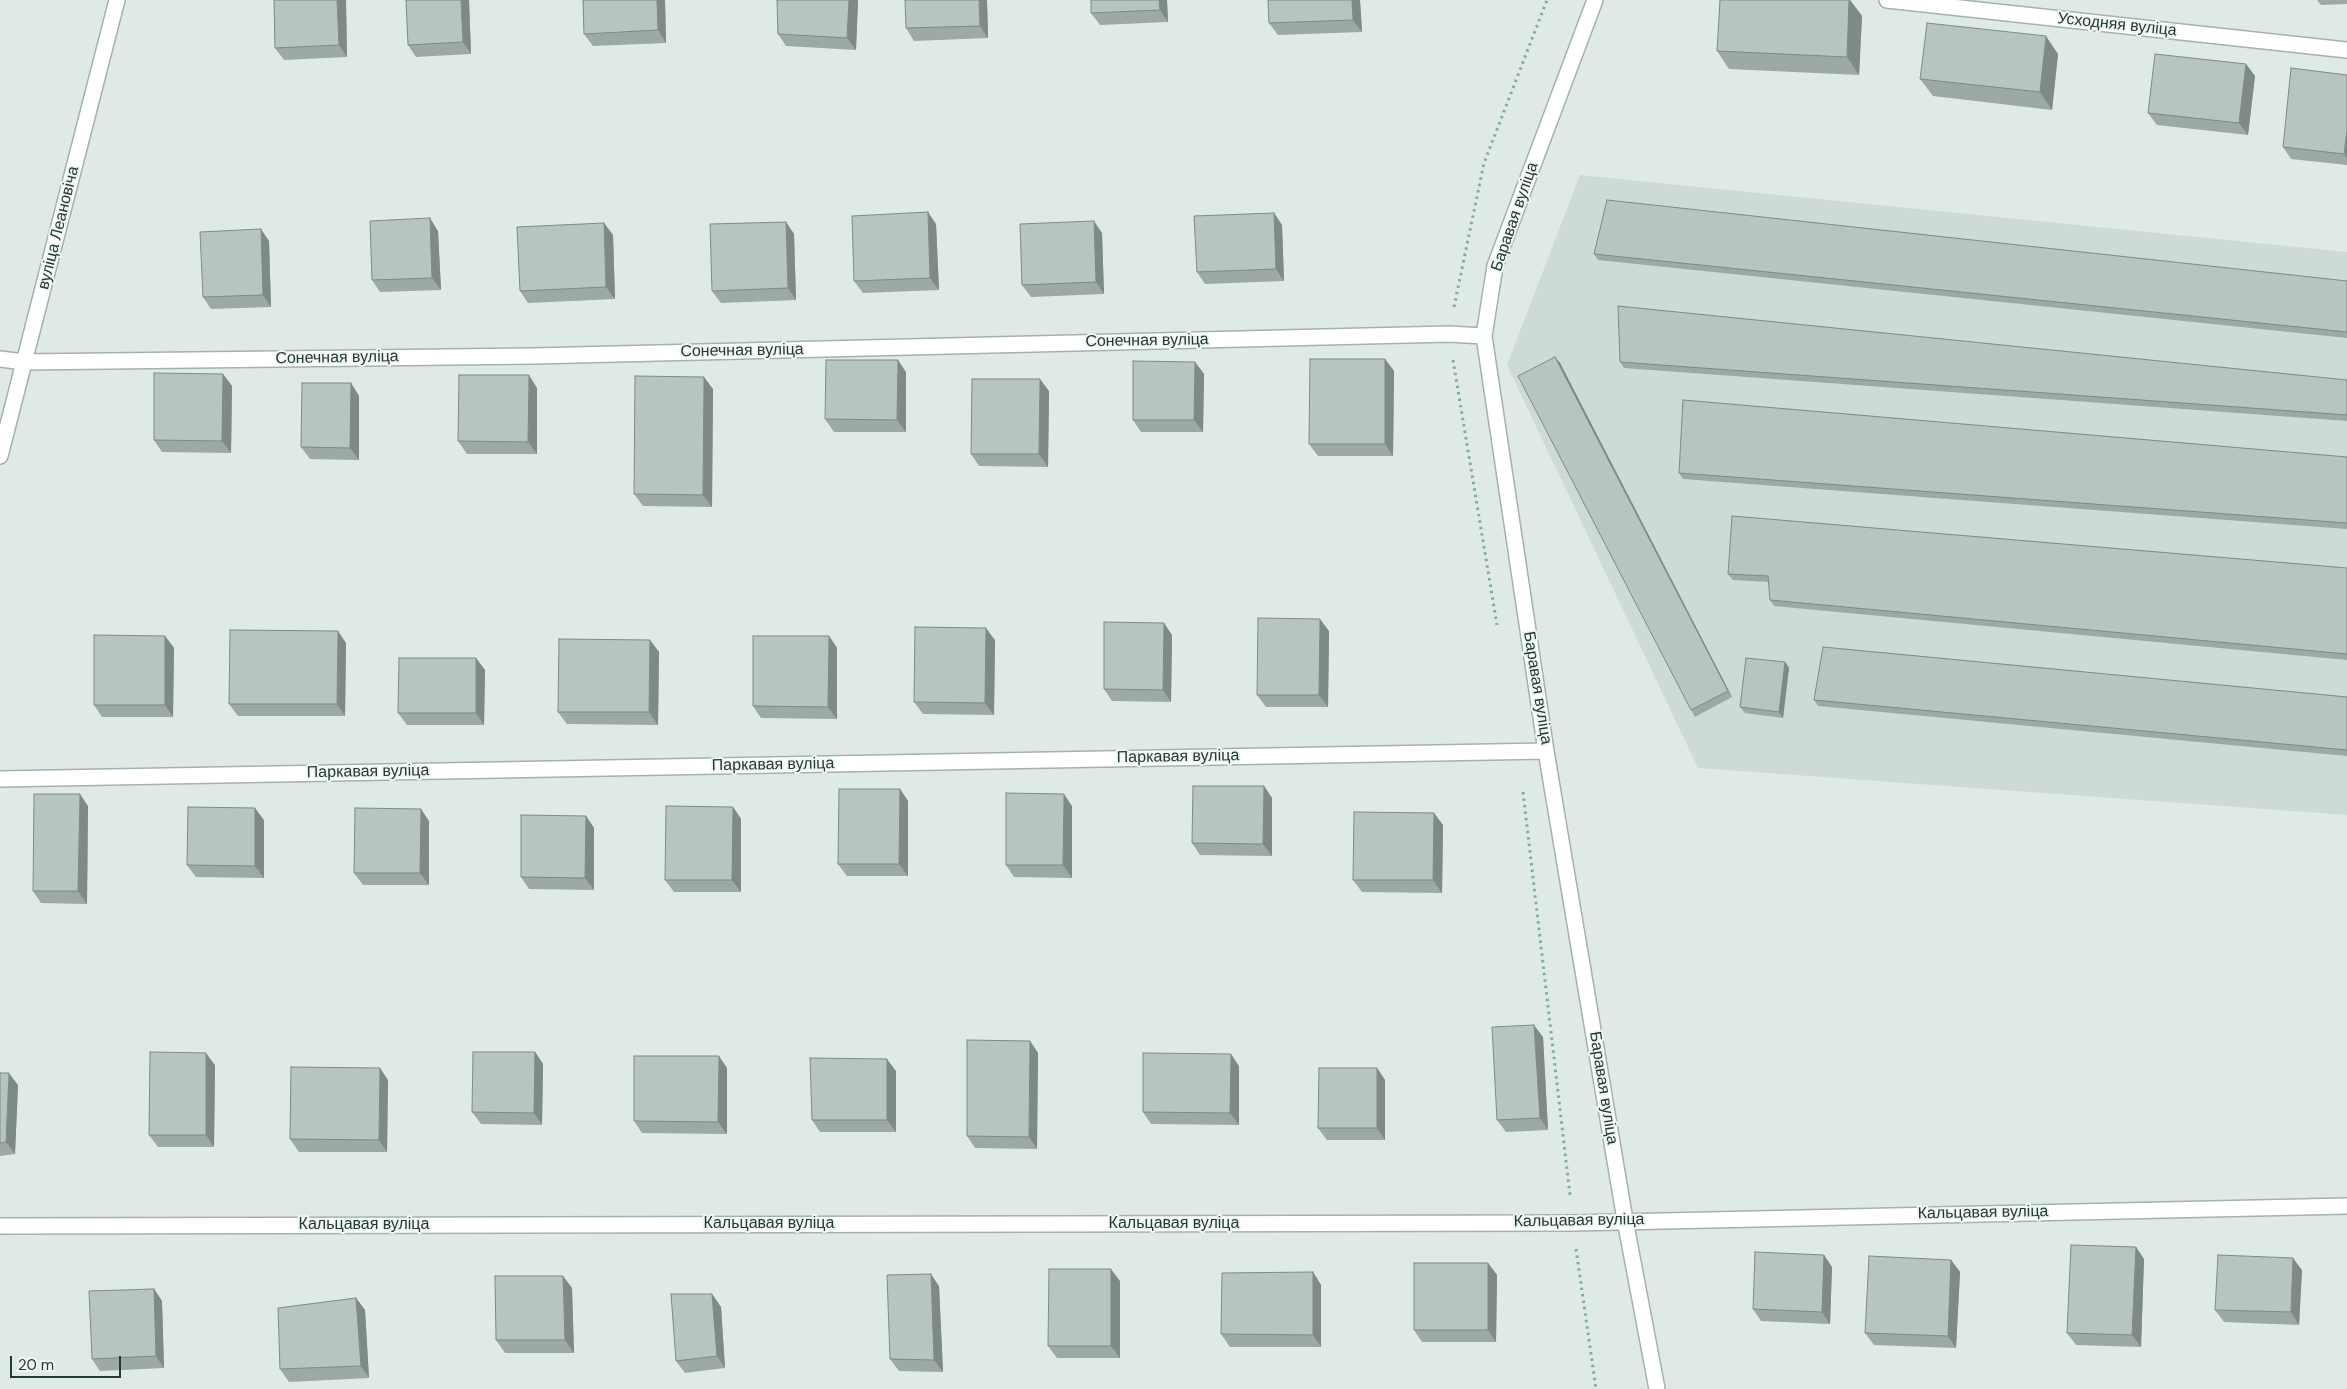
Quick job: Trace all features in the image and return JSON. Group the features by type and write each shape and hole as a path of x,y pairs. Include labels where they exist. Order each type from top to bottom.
{"street":[{"name":"вуліца Леановіча","path":"0,456 117,0"},
{"name":"Баравая вуліца","path":"1594,0 1495,266 1484,336 1546,751 1625,1220 1657,1389"},
{"name":"Усходняя вуліца","path":"1887,0 2347,50"},
{"name":"Сонечная вуліца","path":"0,359 24,362 533,356 1448,334 1484,336"},
{"name":"Паркавая вуліца","path":"0,779 1546,751"},
{"name":"Кальцавая вуліца","path":"0,1226 1573,1223 1625,1220 2347,1206"}],"shaded area":[{"path":"1580,175 2347,252 2347,815 1698,768 1507,365"}],"building":[{"path":"274,0 337,0 339,45 275,48"},
{"path":"406,0 461,0 463,42 408,45"},
{"path":"583,0 657,0 658,30 584,34"},
{"path":"777,0 849,0 847,38 778,34"},
{"path":"905,0 979,0 980,26 906,28"},
{"path":"1091,0 1159,0 1160,10 1091,13"},
{"path":"1268,0 1352,0 1353,20 1269,23"},
{"path":"1720,0 1849,0 1847,57 1717,51"},
{"path":"1927,23 2046,36 2040,92 1920,79"},
{"path":"2155,54 2246,64 2239,123 2148,113"},
{"path":"2291,68 2347,75 2347,130 2344,154 2283,147"},
{"path":"1607,200 2347,281 2347,332 1594,254"},
{"path":"928,212 930,278 854,281 852,216"},
{"path":"1274,213 1276,269 1197,272 1194,216"},
{"path":"430,218 432,278 372,280 370,221"},
{"path":"1094,221 1096,282 1022,285 1020,224"},
{"path":"786,222 788,288 712,291 710,224"},
{"path":"604,223 606,287 520,291 517,227"},
{"path":"261,229 263,295 203,297 200,232"},
{"path":"1618,306 2347,380 2347,415 1620,362"},
{"path":"1555,357 1728,691 1691,710 1518,376"},
{"path":"1310,359 1385,359 1385,444 1309,444"},
{"path":"826,360 898,360 897,420 825,419"},
{"path":"1133,361 1195,362 1194,420 1133,420"},
{"path":"154,373 223,374 222,441 154,440"},
{"path":"459,375 529,375 528,442 458,441"},
{"path":"635,376 704,377 703,495 634,494"},
{"path":"972,379 1040,379 1039,454 971,454"},
{"path":"302,383 351,383 350,448 301,447"},
{"path":"1683,400 2347,457 2347,523 1679,473"},
{"path":"1732,516 2347,568 2347,654 1770,600 1768,576 1728,574"},
{"path":"1258,618 1320,619 1319,695 1257,695"},
{"path":"1104,622 1164,623 1163,690 1104,689"},
{"path":"915,627 986,628 985,703 914,702"},
{"path":"230,630 338,631 337,704 229,704"},
{"path":"94,635 165,636 165,705 94,705"},
{"path":"753,636 829,636 828,707 753,706"},
{"path":"559,639 650,640 649,712 558,712"},
{"path":"1823,647 2347,697 2347,750 1814,700"},
{"path":"399,658 476,658 476,713 398,713"},
{"path":"1746,658 1785,662 1779,712 1740,707"},
{"path":"1193,786 1264,786 1263,844 1192,843"},
{"path":"839,789 900,789 899,864 838,864"},
{"path":"1006,793 1064,794 1063,865 1006,865"},
{"path":"34,794 80,794 78,891 33,891"},
{"path":"666,806 733,807 732,880 665,880"},
{"path":"188,807 255,808 255,866 187,865"},
{"path":"355,808 421,809 420,873 354,873"},
{"path":"1354,812 1434,813 1433,880 1353,880"},
{"path":"521,815 586,816 585,878 521,877"},
{"path":"1534,1025 1540,1118 1497,1120 1492,1027"},
{"path":"967,1040 1030,1041 1029,1137 967,1136"},
{"path":"150,1052 206,1053 206,1135 149,1135"},
{"path":"473,1052 535,1052 534,1113 472,1112"},
{"path":"1143,1053 1231,1054 1230,1113 1143,1112"},
{"path":"634,1056 719,1056 718,1122 634,1121"},
{"path":"810,1058 887,1059 887,1120 812,1120"},
{"path":"291,1067 380,1068 379,1140 290,1139"},
{"path":"1319,1068 1377,1068 1377,1128 1318,1128"},
{"path":"0,1073 9,1073 6,1142 0,1143"},
{"path":"2071,1245 2136,1247 2132,1335 2067,1333"},
{"path":"1755,1252 1824,1255 1822,1312 1753,1309"},
{"path":"2218,1255 2293,1258 2291,1312 2215,1310"},
{"path":"1869,1256 1951,1260 1948,1336 1865,1333"},
{"path":"1414,1263 1488,1263 1488,1330 1414,1330"},
{"path":"1049,1269 1111,1269 1111,1346 1048,1346"},
{"path":"1313,1272 1313,1335 1221,1334 1222,1273"},
{"path":"931,1274 934,1360 890,1359 887,1275"},
{"path":"495,1276 563,1276 565,1340 496,1340"},
{"path":"154,1289 156,1356 92,1359 89,1291"},
{"path":"671,1294 712,1294 717,1356 676,1361"},
{"path":"356,1298 361,1366 280,1369 278,1308"}]}
